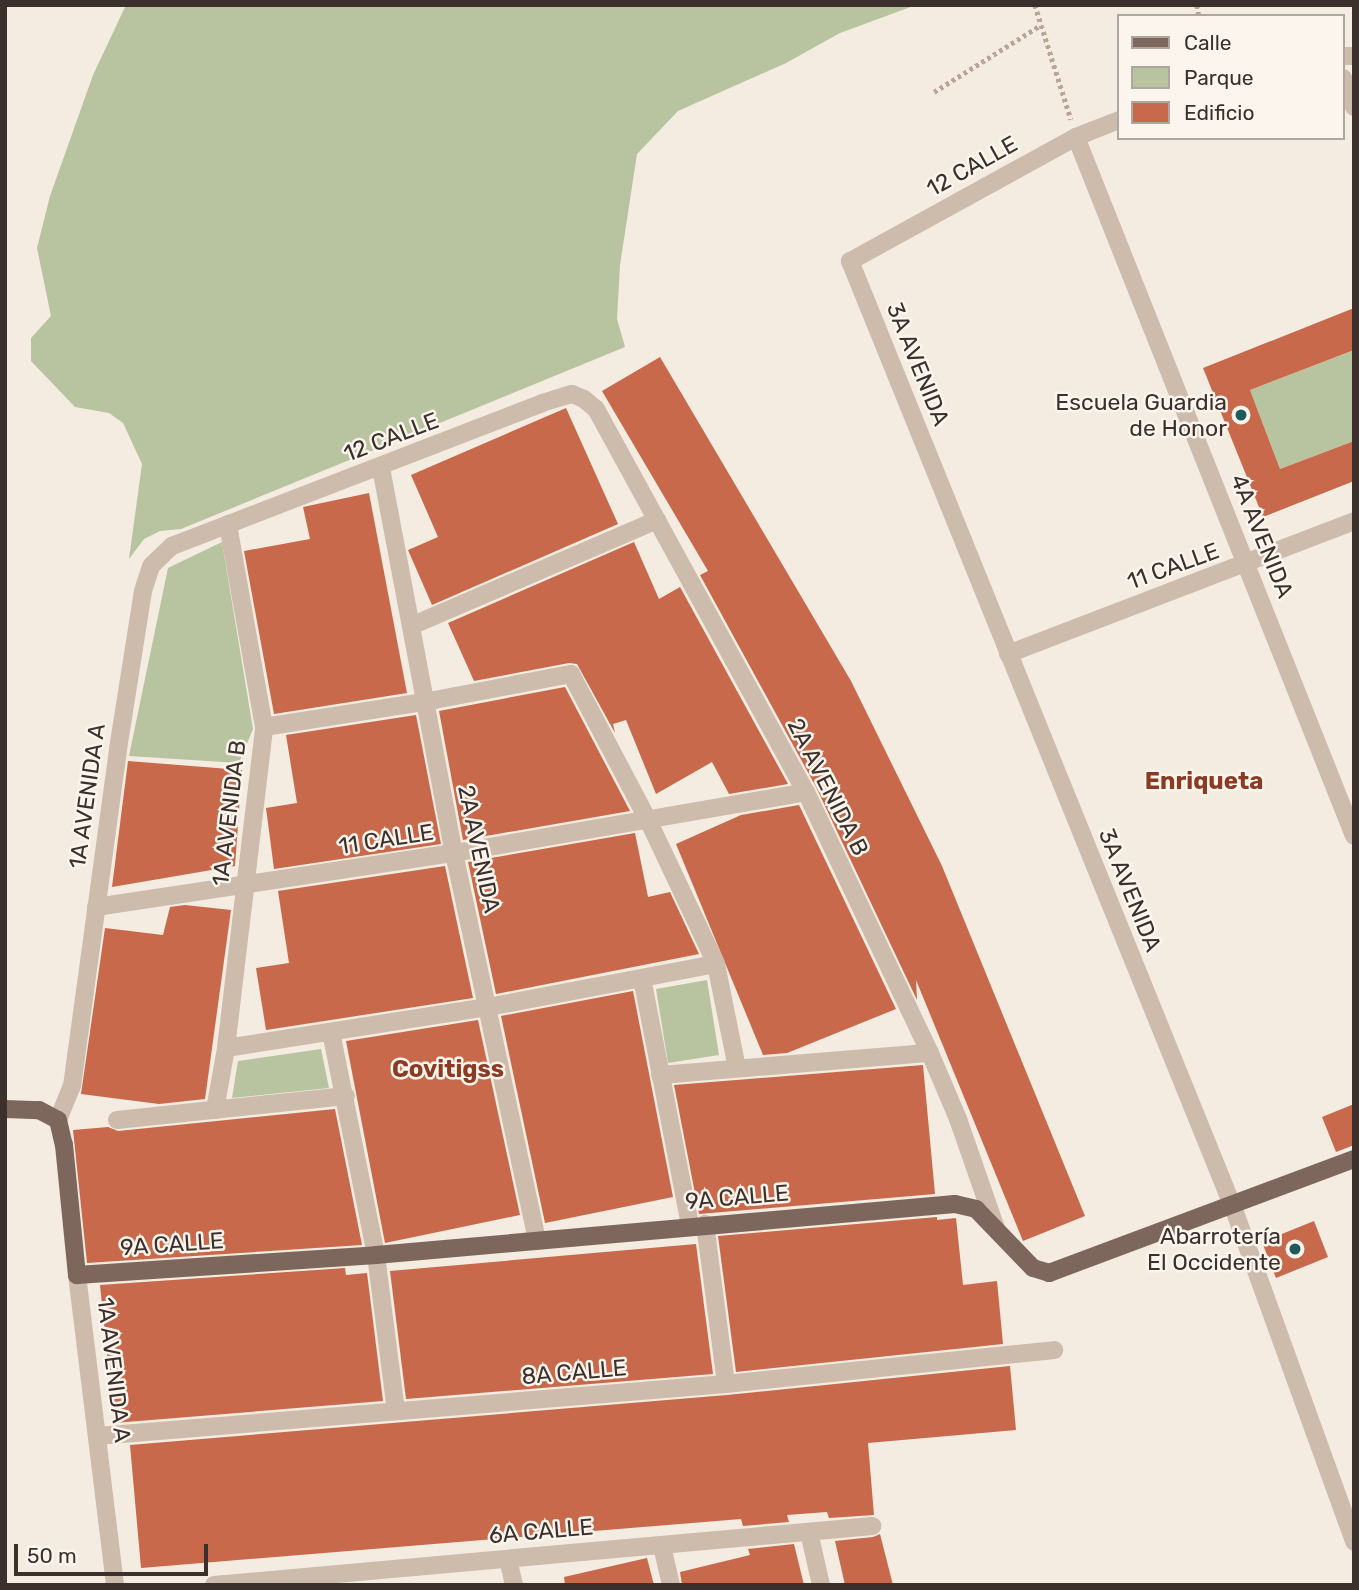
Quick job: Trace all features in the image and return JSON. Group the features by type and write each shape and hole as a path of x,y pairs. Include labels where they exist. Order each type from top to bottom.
{"main road":[{"path":"5,1109 39,1110 58,1120"},
{"name":"1A AVENIDA A","path":"58,1120 64,1145 78,1275"},
{"name":"9A CALLE","path":"78,1275 376,1255 956,1204 976,1209 1032,1268 1054,1273 1354,1159"}],"street":[{"path":"1345,83 1354,107"},
{"name":"12 CALLE","path":"850,261 1076,137 1118,120"},
{"name":"4A AVENIDA","path":"1076,137 1354,836"},
{"name":"3A AVENIDA","path":"850,261 1233,1207 1354,1542"},
{"name":"12 CALLE","path":"228,524 381,468 542,403 572,394"},
{"name":"2A AVENIDA B","path":"572,394 583,398 596,409 806,792 930,1053 958,1119 996,1228"},
{"name":"2A AVENIDA","path":"381,468 454,853 537,1239"},
{"path":"411,626 657,520"},
{"name":"11 CALLE","path":"1008,653 1354,521"},
{"name":"1A AVENIDA B","path":"215,1110 226,1048 264,727 228,524"},
{"name":"1A AVENIDA A","path":"58,1120 72,1086 118,749 147,575 164,551 228,524"},
{"path":"264,727 572,676 649,822 716,964 737,1068"},
{"name":"11 CALLE","path":"96,907 244,887 649,822 806,792"},
{"path":"226,1048 488,1007 716,964"},
{"path":"642,978 660,1075 697,1225 726,1384"},
{"path":"331,1032 376,1255 396,1411"},
{"path":"660,1075 930,1053"},
{"path":"117,1120 346,1096"},
{"name":"1A AVENIDA A","path":"78,1275 115,1585"},
{"name":"8A CALLE","path":"98,1436 726,1384 1054,1350"},
{"name":"6A CALLE","path":"214,1585 359,1578 508,1559 872,1526"},
{"path":"809,1532 821,1585"},
{"path":"662,1546 671,1585"},
{"path":"508,1559 514,1585"}],"path":[{"path":"1035,5 1076,137"},
{"path":"934,92 1041,25"}],"green space":[{"path":"126,5 916,5 840,33 786,63 678,111 637,154 620,265 617,319 625,347 181,529 160,531 144,539 129,559 142,464 123,423 109,413 75,407 31,361 31,338 51,316 37,248 50,196 93,75"},
{"path":"1354,350 1354,441 1280,469 1250,390"},
{"path":"222,542 253,729 239,763 129,756 168,568"},
{"path":"707,980 719,1055 668,1063 656,989"},
{"path":"321,1049 329,1088 232,1098 238,1061"}],"building":[{"name":"Escuela Guardia de Honor","path":"1354,308 1354,350 1250,390 1280,469 1354,441 1354,481 1263,517 1203,368"},
{"path":"660,357 851,681 942,866 1085,1216 1023,1241 916,980 917,1000 816,787 700,575 708,571 602,391"},
{"path":"566,408 618,524 432,605 408,550 438,537 411,475"},
{"path":"369,493 407,693 274,714 244,551 310,539 303,507"},
{"path":"634,542 659,599 680,587 788,784 729,794 712,762 656,794 626,720 613,724 615,733 577,664 569,663 474,681 448,623"},
{"path":"565,687 630,811 463,840 439,711"},
{"path":"416,715 441,844 274,869 266,808 297,803 286,735"},
{"path":"128,761 242,770 235,866 112,887"},
{"path":"799,805 896,1009 787,1053 763,1055 676,844 741,815"},
{"path":"635,833 648,897 670,892 699,954 496,994 468,862"},
{"path":"445,866 473,998 266,1030 256,968 289,963 278,891"},
{"path":"185,905 231,910 205,1099 159,1104 81,1094 105,928 163,935 170,907"},
{"path":"633,991 673,1197 545,1223 501,1016"},
{"path":"478,1020 520,1215 385,1243 346,1041"},
{"path":"923,1065 935,1194 699,1214 674,1085"},
{"path":"1354,1104 1354,1145 1336,1152 1322,1117"},
{"path":"335,1109 362,1245 87,1263 73,1130 108,1127 118,1131"},
{"path":"937,1217 937,1220 956,1218 963,1285 997,1281 1003,1344 736,1372 718,1236"},
{"name":"Abarrotería El Occidente","path":"1314,1221 1328,1257 1276,1278 1262,1242"},
{"path":"696,1244 713,1374 406,1399 390,1271"},
{"path":"345,1268 346,1275 367,1273 383,1401 114,1423 100,1285"},
{"path":"1010,1366 1016,1430 868,1443 874,1515 829,1518 827,1512 787,1515 789,1522 743,1526 741,1519 141,1568 130,1445 727,1395"},
{"path":"880,1534 893,1585 845,1585 835,1541"},
{"path":"794,1544 804,1585 682,1585 680,1572 750,1555 748,1549"},
{"path":"647,1558 654,1585 565,1585 564,1577"}],"place":[{"name":"Escuela Guardia de Honor","path":"1241,415"},
{"name":"Abarrotería El Occidente","path":"1295,1249"}],"district":[{"name":"Enriqueta","path":"1204,782"},
{"name":"Covitigss","path":"448,1070"}]}
